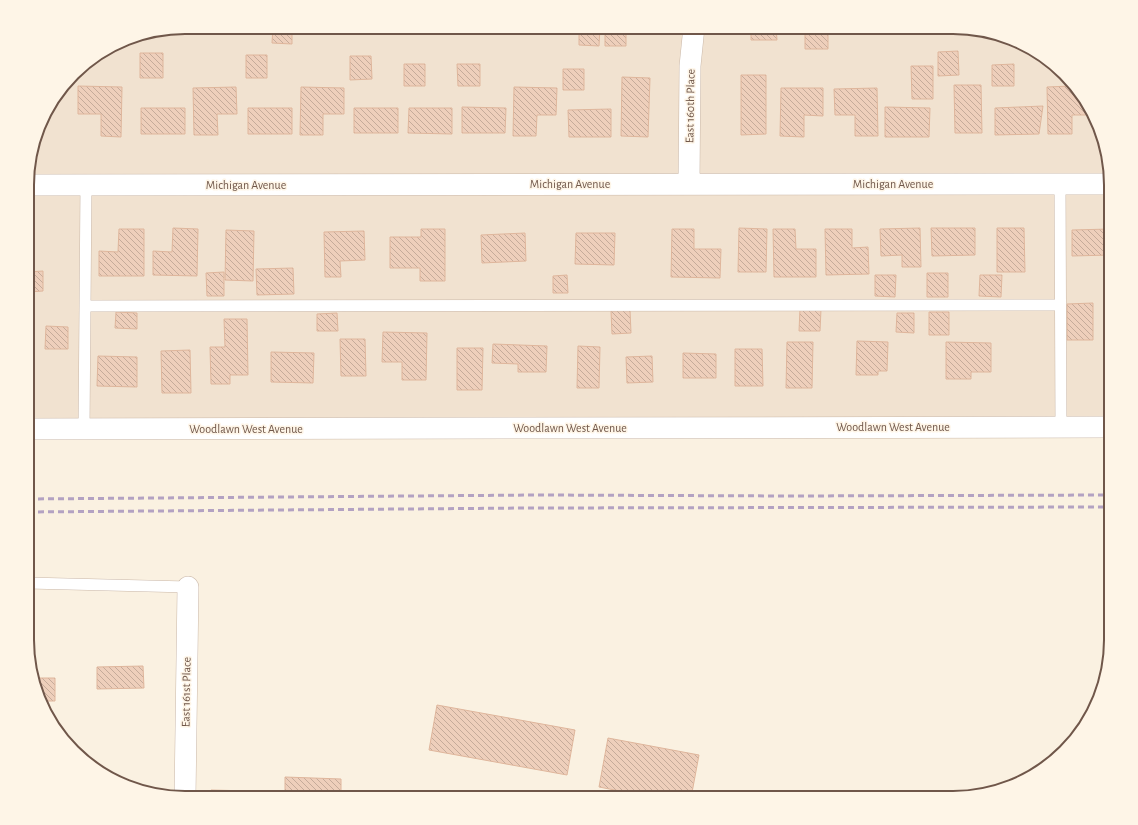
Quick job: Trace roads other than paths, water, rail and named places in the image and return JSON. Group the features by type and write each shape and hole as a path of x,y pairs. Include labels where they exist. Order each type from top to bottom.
{"street":[{"name":"East 160th Place","path":"689,184 690,66 693,34"},
{"name":"Michigan Avenue","path":"34,185 1104,184"},
{"name":"Woodlawn West Avenue","path":"34,429 1104,427"},
{"name":"East 161st Place","path":"185,791 188,586"}],"lane":[{"path":"1060,184 1061,427"},
{"path":"84,429 86,185"},
{"path":"85,306 1060,305"},
{"path":"34,583 188,586"}],"railway":[{"path":"34,499 536,495 1104,495"},
{"path":"34,512 528,508 1104,507"}]}
